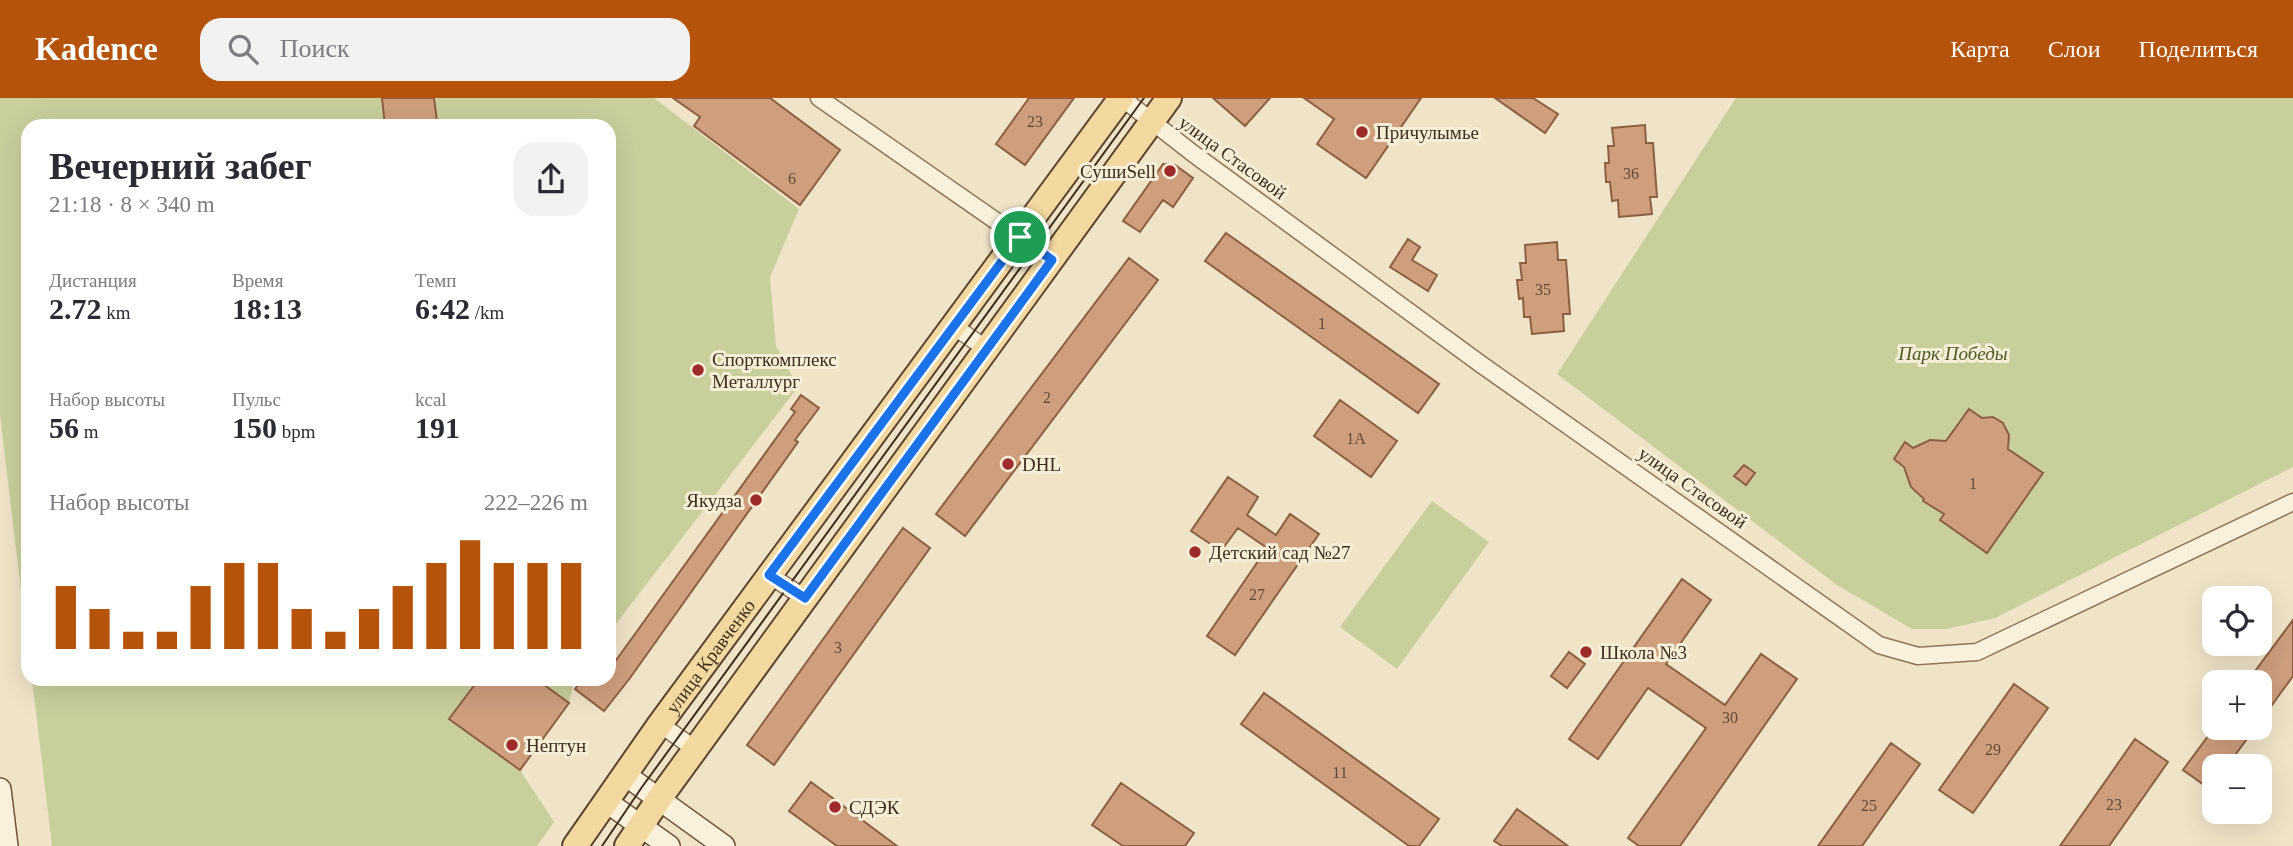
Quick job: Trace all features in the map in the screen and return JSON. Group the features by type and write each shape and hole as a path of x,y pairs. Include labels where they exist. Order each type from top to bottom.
{"main road":[{"name":"улица Кравченко","path":"575,846 660,724 1121,98"},
{"path":"634,836 1169,98"}],"street":[{"path":"819,98 1052,260"},
{"name":"улица Стасовой","path":"1121,98 1482,365 1879,645 1918,656 1978,652 2293,502"},
{"path":"953,326 987,349"},
{"path":"769,575 805,598"},
{"path":"660,724 695,749"},
{"path":"624,774 724,846"},
{"path":"0,789 7,846"},
{"path":"607,802 634,836 669,846"}],"green space":[{"name":"Спорткомплекс Металлург","path":"0,98 654,98 799,209 770,277 776,346 798,387 616,624 616,119 21,119 21,590 0,415"},
{"name":"Парк Победы","path":"1736,98 2293,98 2293,467 1995,618 1946,629 1912,629 1837,585 1557,374"},
{"path":"1432,501 1489,542 1397,669 1340,627"},
{"path":"33,686 573,686 569,703 520,770 554,822 537,846 52,846"}],"building":[{"path":"382,98 434,98 437,119 384,119"},
{"path":"673,98 770,98 840,150 800,205 694,126 700,117"},
{"path":"1029,98 1074,98 1025,165 996,144"},
{"path":"1213,98 1270,98 1245,126"},
{"name":"Причулымье","path":"1304,98 1421,98 1366,178 1317,144 1334,119"},
{"path":"1495,98 1533,98 1558,114 1545,133"},
{"path":"1645,125 1646,143 1653,143 1657,197 1650,197 1652,214 1619,217 1618,200 1612,201 1610,182 1606,182 1608,146 1614,146 1612,128"},
{"path":"1163,164 1175,165 1193,178 1173,207 1163,200 1140,232 1123,221"},
{"path":"1226,233 1439,384 1418,413 1205,261"},
{"path":"1408,239 1420,247 1412,260 1437,275 1428,291 1390,267"},
{"path":"1557,242 1558,260 1566,260 1570,314 1563,314 1564,331 1532,334 1530,317 1524,317 1523,298 1519,299 1517,280 1522,280 1520,263 1526,263 1525,245"},
{"path":"1129,258 1158,280 965,536 936,514"},
{"path":"801,395 819,408 795,440 798,442 604,711 575,689 577,686 616,686 616,660 795,412 791,409"},
{"path":"1340,400 1397,441 1371,477 1314,436"},
{"path":"1969,409 1982,418 1993,417 2003,423 2009,435 2008,449 2043,473 1987,553 1940,520 1944,514 1923,501 1911,487 1904,467 1894,459 1905,442 1913,448 1930,440 1946,441"},
{"path":"1744,465 1755,473 1746,485 1734,476"},
{"path":"1228,477 1258,497 1247,515 1276,535 1290,514 1319,534 1235,655 1207,636 1267,548 1238,528 1221,551 1191,531"},
{"path":"903,528 930,548 774,765 747,745"},
{"path":"1682,579 1711,600 1666,664 1725,705 1761,654 1797,679 1680,846 1639,846 1628,838 1706,728 1648,688 1598,759 1569,739"},
{"path":"2293,620 2293,676 2272,705 2272,670 2256,670 2266,656 2272,656 2272,648"},
{"path":"1569,652 1585,664 1567,688 1551,676"},
{"path":"2014,684 2048,708 1973,813 1939,790"},
{"name":"Нептун","path":"474,686 546,686 569,703 520,770 449,719"},
{"path":"1264,693 1439,819 1419,846 1409,846 1241,724"},
{"path":"2135,739 2168,762 2109,846 2060,846"},
{"path":"2205,740 2246,740 2236,754 2202,754 2202,783 2183,770"},
{"path":"1891,743 1920,764 1862,846 1818,846"},
{"path":"811,782 897,846 837,846 789,811"},
{"path":"1121,783 1194,833 1185,846 1123,846 1092,825"},
{"path":"1517,809 1568,846 1502,846 1494,841"}],"tram line":[{"path":"602,846 642,787 1144,98"}],"place":[{"name":"Причулымье","path":"1362,132"},
{"name":"СушиSell","path":"1170,171"},
{"name":"Спорткомплекс Металлург","path":"698,370"},
{"name":"DHL","path":"1008,464"},
{"name":"Якудза","path":"756,500"},
{"name":"Детский сад №27","path":"1195,552"},
{"name":"Школа №3","path":"1586,652"},
{"name":"Нептун","path":"512,745"},
{"name":"СДЭК","path":"835,807"}],"route":[{"path":"1020,237 1052,260 805,598 769,575 855,458 1020,237"}]}
